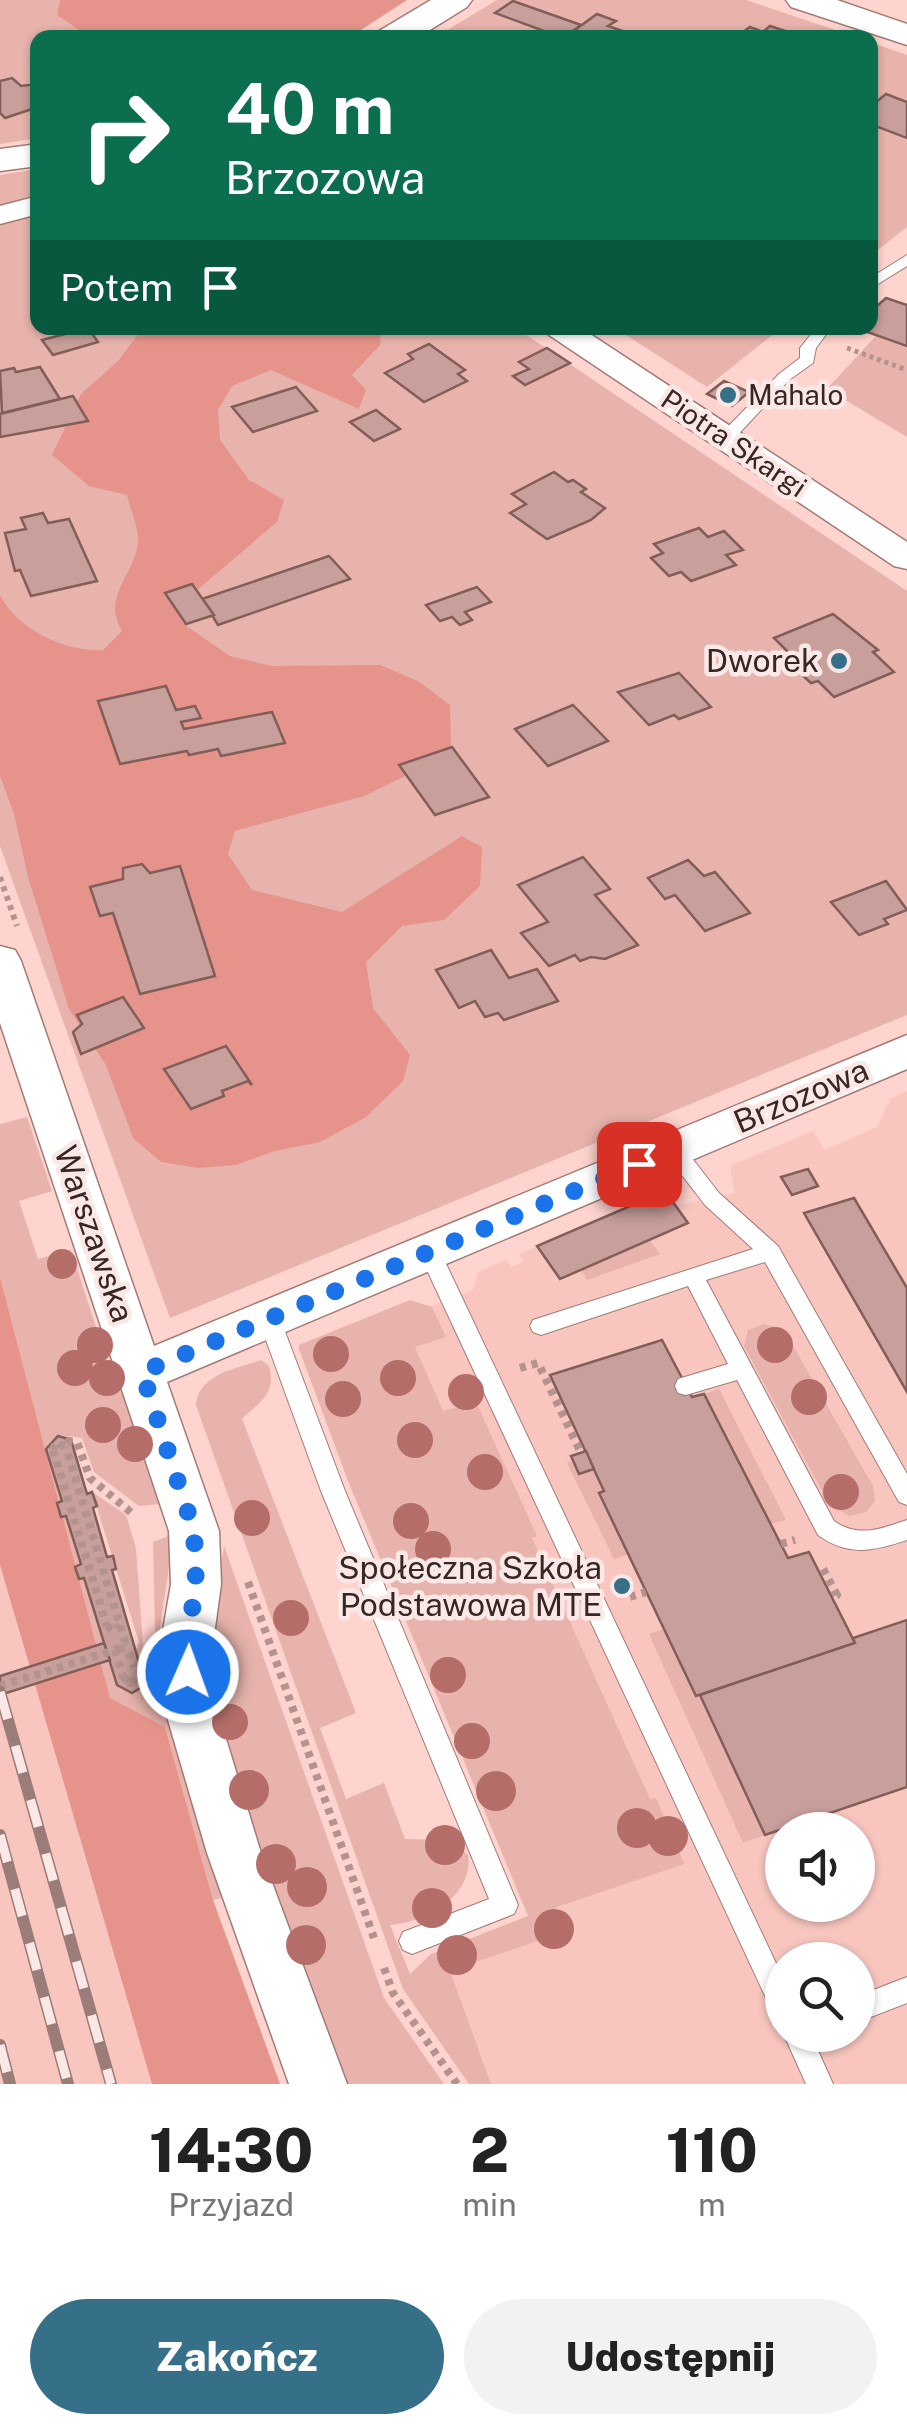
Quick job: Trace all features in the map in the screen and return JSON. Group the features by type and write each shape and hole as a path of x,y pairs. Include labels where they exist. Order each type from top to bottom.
{"street":[{"path":"405,30 454,0"},
{"path":"803,0 907,36"},
{"path":"0,160 30,155"},
{"path":"0,215 30,207"},
{"name":"Piotra Skargi","path":"571,335 907,558"},
{"name":"Warszawska","path":"10,947 194,1531 196,1584 187,1642 189,1703 238,1867 318,2084"},
{"name":"Brzozowa","path":"142,1372 907,1051"}],"lane":[{"path":"878,279 907,258"},
{"path":"726,438 784,376 808,360 808,348 818,335"},
{"path":"674,1150 712,1199 770,1252 907,1495"},
{"path":"541,1326 770,1252"},
{"path":"430,1253 765,1968"},
{"path":"692,1276 826,1528 844,1541 856,1543 869,1543 907,1530"},
{"path":"270,1321 334,1490 505,1905 412,1942"},
{"path":"686,1386 742,1369"},
{"path":"875,2002 907,1990"},
{"path":"806,2052 820,2084"}],"path":[{"path":"827,335 907,370"},
{"path":"0,877 10,947"},
{"path":"64,1444 120,1622 118,1630 107,1628 54,1450 56,1442 77,1442 90,1478 132,1510 138,1528"},
{"path":"0,1686 116,1654 125,1639 64,1444"},
{"path":"564,1445 577,1445"},
{"path":"781,1544 796,1540"},
{"path":"824,1571 837,1595 832,1597"},
{"path":"245,1574 393,1993 457,2084"},
{"path":"129,1655 127,1649 116,1652 123,1677 132,1685"},
{"path":"123,1677 132,1684 136,1674"}],"shaded area":[{"path":"0,0 60,0 57,15 80,30 30,30 30,139 0,144"},
{"path":"60,0 407,0 361,30 79,30 57,15"},
{"path":"497,0 746,0 835,30 447,30"},
{"path":"878,45 907,55 907,227 878,250"},
{"path":"30,170 30,200 0,208 0,175"},
{"path":"30,217 30,335 526,335 907,591 907,1015 170,1318 0,846 0,225"},
{"path":"907,302 907,437 827,389"},
{"path":"138,335 381,335 380,345 352,375 366,390 359,409 271,370 232,386 218,410 220,440 249,480 284,500 277,522 182,603 186,626 230,656 271,666 380,665 418,681 450,705 451,754 364,796 235,831 228,854 252,890 342,912 462,836 482,847 480,886 444,920 402,926 366,962 373,1008 410,1055 403,1081 366,1117 320,1142 275,1151 236,1165 198,1168 161,1162 133,1138 106,1065 69,1009 0,776 0,595 18,619 58,643 103,650 122,631 115,607 138,542 127,495 89,486 52,455 81,394 118,361"},
{"path":"626,335 772,335 707,387"},
{"path":"907,1091 907,1620 853,1638 855,1643 700,1695 907,1787 907,2084 491,2084 449,1971 563,1931 414,1576 410,1300 429,1307 473,1290 478,1272 506,1260 511,1267 524,1262 519,1254 665,1191 676,1206 735,1193 730,1166 813,1131 825,1150 877,1127 891,1098"},
{"path":"27,1117 52,1191 19,1201 38,1259 71,1250 108,1364 114,1363 160,1504 139,1506 94,1472 82,1438 70,1436 60,1444 134,1691 160,1684 222,1898 213,1900 165,1727 110,1699 0,1277 0,1124"},
{"path":"650,1240 660,1254 587,1280 581,1269"},
{"path":"0,1277 110,1698 165,1727 213,1900 280,2084 152,2084 0,1565"},
{"path":"410,1300 432,1307 446,1337 415,1347 443,1411 476,1402 537,1536 532,1538 650,1799 656,1798 684,1864 554,1908 563,1932 450,1971 491,2084 469,2084 403,1989 196,1405 204,1386 220,1374 261,1360 269,1366 269,1390 242,1419 356,1713 320,1728 346,1799 384,1783 405,1839 449,1840 468,1855 463,1883 444,1905 418,1919 390,1925 410,1974 431,1954 528,1916 348,1481 299,1349 299,1345"},
{"path":"764,1324 782,1329 787,1335 873,1486 875,1501 866,1512 849,1516 829,1504 744,1346 748,1330"},
{"path":"719,1389 786,1520 770,1524 704,1394"},
{"path":"573,1461 579,1473 594,1469 604,1491 600,1493 628,1554 614,1559 567,1463"},
{"path":"92,1492 126,1515 136,1548 145,1674 141,1674 135,1653 139,1642"},
{"path":"171,1535 159,1671 156,1671 153,1542"},
{"path":"224,1546 384,1998 444,2084 346,2084 279,1903 218,1716 210,1635"},
{"path":"0,1565 152,2084 0,2084"},
{"path":"664,1629 696,1696 700,1695 765,1835 743,1843 649,1634"}],"building":[{"path":"513,1 581,25 574,30 541,30 495,13"},
{"path":"597,14 616,21 608,26 619,30 575,30"},
{"path":"12,78 21,86 30,85 30,110 5,118 0,113 0,81"},
{"path":"886,94 907,102 907,138 878,127 878,100"},
{"path":"886,298 907,305 907,346 876,335 878,305"},
{"path":"61,335 93,335 98,342 53,355 42,340"},
{"path":"429,344 465,370 458,374 467,381 424,402 385,373 413,359 408,354"},
{"path":"547,348 570,363 525,385 513,376 529,369 519,362"},
{"path":"40,367 60,399 2,413 0,371"},
{"path":"724,381 749,392 732,406 707,394"},
{"path":"296,387 317,411 253,432 232,407"},
{"path":"73,396 88,421 0,437 0,414"},
{"path":"376,410 400,429 374,441 350,422"},
{"path":"554,472 586,489 581,492 605,508 591,520 547,539 510,513 526,504 512,494"},
{"path":"43,513 48,523 69,519 97,581 31,596 20,570 15,571 5,533 26,529 21,518"},
{"path":"699,528 708,537 724,531 743,550 726,555 736,565 691,581 681,572 669,576 651,558 663,553 654,544"},
{"path":"329,556 350,579 218,625 202,599"},
{"path":"192,584 214,615 186,624 165,593"},
{"path":"477,587 491,602 465,612 472,620 460,625 452,617 440,621 426,605"},
{"name":"Dworek","path":"833,614 878,650 873,652 894,672 834,697 818,681 811,683 799,672 805,669 774,638"},
{"path":"679,673 711,707 649,725 618,692"},
{"path":"166,686 176,710 195,706 201,718 181,722 184,729 272,712 285,743 221,756 218,749 189,755 187,751 120,764 98,701"},
{"path":"573,705 608,741 548,766 515,729"},
{"path":"452,747 489,797 435,815 399,765"},
{"path":"583,857 610,889 595,895 638,945 605,959 591,957 580,961 575,955 549,966 521,933 548,922 518,885"},
{"path":"688,860 704,876 715,872 750,913 705,931 675,895 665,899 648,878"},
{"path":"142,864 150,873 180,866 215,976 140,994 113,913 100,916 90,887 123,879 123,868"},
{"path":"886,881 907,910 884,919 888,924 859,935 831,902"},
{"path":"491,950 509,978 537,969 558,1001 504,1020 498,1013 485,1017 475,1001 459,1008 436,970"},
{"path":"123,997 144,1028 81,1054 73,1032 82,1024 77,1015"},
{"path":"226,1046 252,1085 248,1081 222,1091 224,1096 191,1109 164,1069"},
{"path":"808,1169 818,1186 792,1195 781,1177"},
{"path":"665,1191 688,1223 560,1279 537,1246"},
{"path":"854,1198 907,1288 907,1392 804,1213"},
{"path":"662,1340 692,1397 704,1394 788,1558 809,1552 855,1643 696,1696 599,1493 604,1491 550,1375"},
{"path":"58,1436 71,1440 87,1494 92,1492 97,1506 93,1508 107,1557 113,1556 116,1569 112,1570 143,1676 142,1687 132,1693 117,1685 84,1578 79,1579 75,1567 81,1564 66,1516 61,1517 57,1503 62,1501 46,1449"},
{"path":"586,1451 594,1469 579,1474 571,1456"},
{"path":"907,1620 907,1787 833,1812 765,1812 765,1835 700,1695 855,1643 853,1638"},
{"path":"104,1643 110,1660 0,1695 0,1676"}],"railway":[{"path":"0,1692 111,2084"},
{"path":"0,1835 68,2084"},
{"path":"0,2045 10,2084"}],"place":[{"name":"Mahalo","path":"728,395"},
{"name":"Dworek","path":"839,661"},
{"name":"Społeczna Szkoła Podstawowa MTE","path":"622,1586"}],"route":[{"path":"188,1672 187,1642 196,1584 194,1531 142,1372 639,1164"}]}
